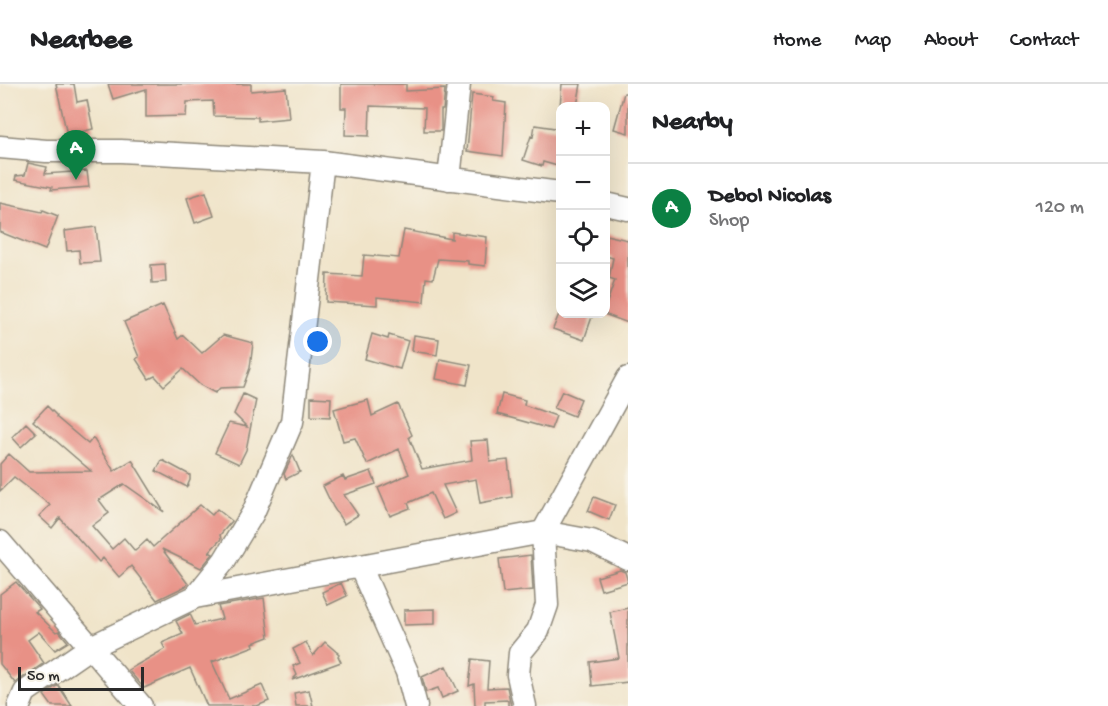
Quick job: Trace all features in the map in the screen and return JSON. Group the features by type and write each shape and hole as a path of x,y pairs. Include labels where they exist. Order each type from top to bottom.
{"street":[{"path":"449,179 459,84"},
{"path":"0,147 46,152 121,151 323,162 556,192"},
{"path":"195,597 224,561 252,513 292,422 323,162"},
{"path":"610,205 628,209"},
{"path":"525,706 518,675 519,653 538,631 547,605 543,532 628,378"},
{"path":"19,706 25,692 89,648 195,597 543,532 592,541 628,559"},
{"path":"0,542 141,706"},
{"path":"360,566 407,672 416,706"}],"building":[{"path":"56,84 74,84 77,102 87,100 93,129 67,135"},
{"path":"108,84 251,84 251,91 286,88 289,118 258,121 258,117 214,116 213,101 187,102 186,116 146,117 146,89 113,99"},
{"path":"341,84 406,84 406,91 445,89 443,110 441,110 441,131 424,131 425,108 370,106 369,136 345,135 346,108 341,108"},
{"path":"562,84 581,84 578,102 560,102"},
{"path":"624,93 628,93 628,133 614,129"},
{"path":"472,94 494,97 493,101 506,103 503,156 467,151"},
{"path":"535,125 556,128 556,166 543,162 542,166 523,160 531,136 533,137"},
{"path":"28,163 47,167 45,174 87,171 89,187 51,190 52,187 15,180 16,176 25,175"},
{"path":"206,192 214,216 195,223 187,198"},
{"path":"0,203 42,212 43,210 58,216 45,250 0,232"},
{"path":"96,227 100,262 80,263 79,250 67,251 65,231"},
{"path":"404,230 452,239 452,232 487,237 485,266 468,264 468,261 438,259 433,279 426,278 424,302 377,297 377,305 326,302 327,274 362,276 364,255 399,258"},
{"path":"610,236 628,240 628,323 610,316 610,294 615,280 610,278 613,258 610,257"},
{"path":"165,264 166,282 152,283 151,265"},
{"path":"163,305 178,339 183,335 202,353 223,335 253,343 250,368 243,387 220,388 215,393 200,385 183,369 164,386 155,376 149,379 136,359 139,357 124,322"},
{"path":"557,318 592,318 584,340 553,329"},
{"path":"372,334 388,339 389,335 408,341 400,369 365,359"},
{"path":"414,335 439,339 437,355 412,351"},
{"path":"440,359 471,365 467,385 436,379"},
{"path":"562,391 581,399 574,416 554,408"},
{"path":"243,394 256,400 246,450 239,464 215,453 229,423 247,427 234,414"},
{"path":"502,394 525,400 524,405 556,416 551,429 497,414"},
{"path":"311,397 331,398 330,417 311,416"},
{"path":"368,400 372,416 398,404 412,435 409,437 422,469 472,460 470,441 488,440 490,462 508,460 512,497 480,503 476,479 443,485 456,513 443,519 431,493 408,503 410,508 390,516 378,488 409,474 399,449 367,464 355,438 343,441 334,409"},
{"path":"47,406 56,417 88,444 93,438 114,471 132,460 164,512 124,484 99,500 109,513 92,526 112,549 124,538 135,551 147,540 153,547 200,505 212,515 217,509 232,521 220,535 221,539 209,552 213,554 201,568 162,549 188,584 186,586 157,600 131,566 119,577 103,558 99,562 60,518 52,528 39,516 50,505 14,477 0,491 0,464 9,454 29,472 91,471 33,421"},
{"path":"26,423 36,433 21,447 12,437"},
{"path":"293,455 300,472 286,479 284,474"},
{"path":"162,460 190,475 187,487 156,471"},
{"path":"371,471 376,484 344,495 358,515 344,524 323,486 343,476 345,480"},
{"path":"594,497 615,505 609,520 588,511"},
{"path":"531,555 533,590 503,593 499,559"},
{"path":"620,570 625,572 628,582 601,590 597,577"},
{"path":"16,582 40,609 35,612 56,632 59,631 68,642 55,650 39,632 28,640 44,663 15,683 0,664 0,594"},
{"path":"341,583 347,596 328,605 322,592"},
{"path":"264,598 269,637 253,643 254,646 212,662 229,699 262,685 269,701 257,706 207,706 190,668 144,688 128,670 165,649 162,643 183,634 176,621 190,614 195,625 222,619 218,606"},
{"path":"628,608 628,682 592,686 590,662 619,658 610,612"},
{"path":"435,609 435,624 404,625 404,610"},
{"path":"306,642 313,656 325,642 339,654 341,662 292,680 297,675 293,666 300,663 293,649"},
{"path":"472,659 489,661 487,688 507,687 511,706 508,706 508,700 485,701 485,706 475,706 474,684 469,686"},
{"path":"446,666 458,691 442,698 438,688 426,692 422,677"},
{"path":"58,685 72,706 52,706 44,695"},
{"path":"309,690 313,706 296,706 294,693"}],"place":[{"name":"Debol Nicolas","path":"76,180"}]}
